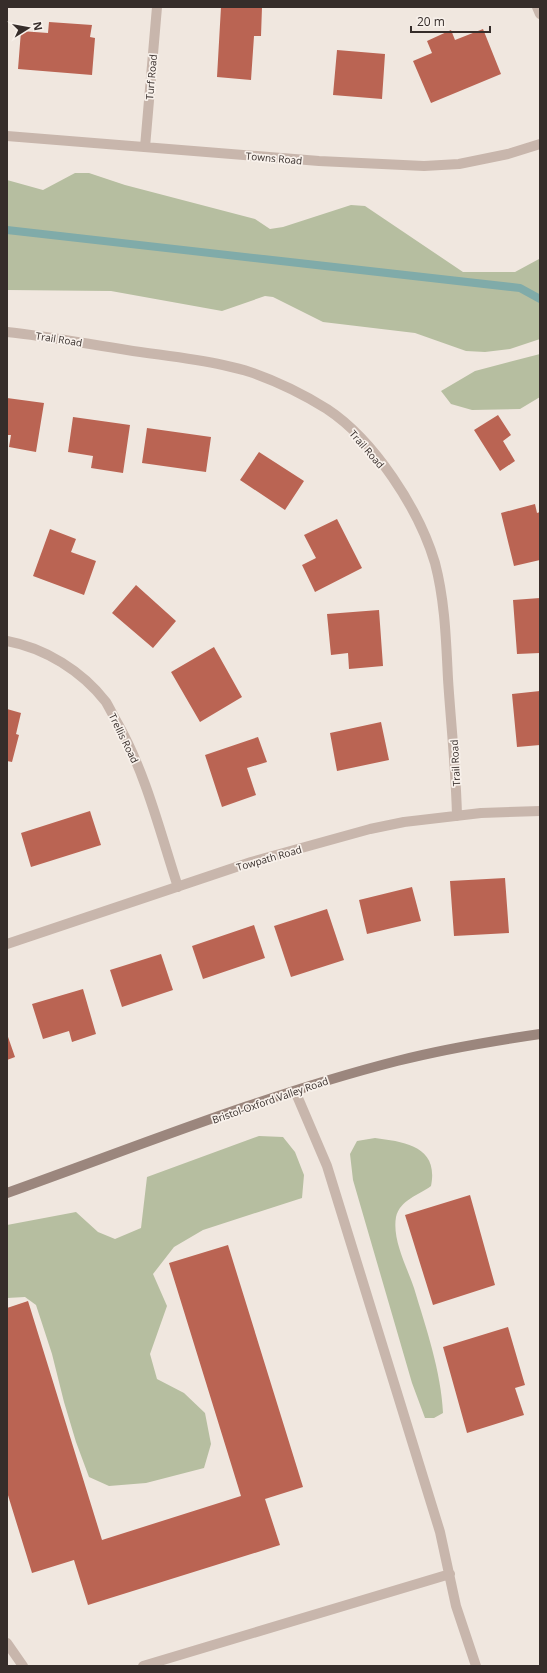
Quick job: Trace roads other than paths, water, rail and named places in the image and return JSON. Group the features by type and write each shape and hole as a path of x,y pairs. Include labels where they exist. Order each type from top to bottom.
{"main road":[{"name":"Bristol-Oxford Valley Road","path":"7,1194 295,1091 398,1061 486,1042 540,1034"}],"street":[{"name":"Turf Road","path":"145,147 157,7"},
{"path":"537,7 540,14"},
{"name":"Towns Road","path":"7,136 319,161 424,166 459,164 508,154 540,144"},
{"name":"Trail Road","path":"7,332 191,358 248,371 286,387 327,410 355,433 370,449 406,497 427,541 435,564 443,602 446,635 448,680 455,760 457,816"},
{"name":"Trellis Road","path":"7,640 35,648 59,661 89,683 106,703 129,744 143,780 178,887"},
{"name":"Towpath Road","path":"7,944 251,862 370,829 404,822 457,816 540,811"},
{"path":"295,1091 327,1166 440,1532 456,1606 476,1666"},
{"path":"143,1666 450,1574"},
{"path":"7,1643 22,1666"}],"waterway":[{"path":"7,230 520,288 540,299"}]}
